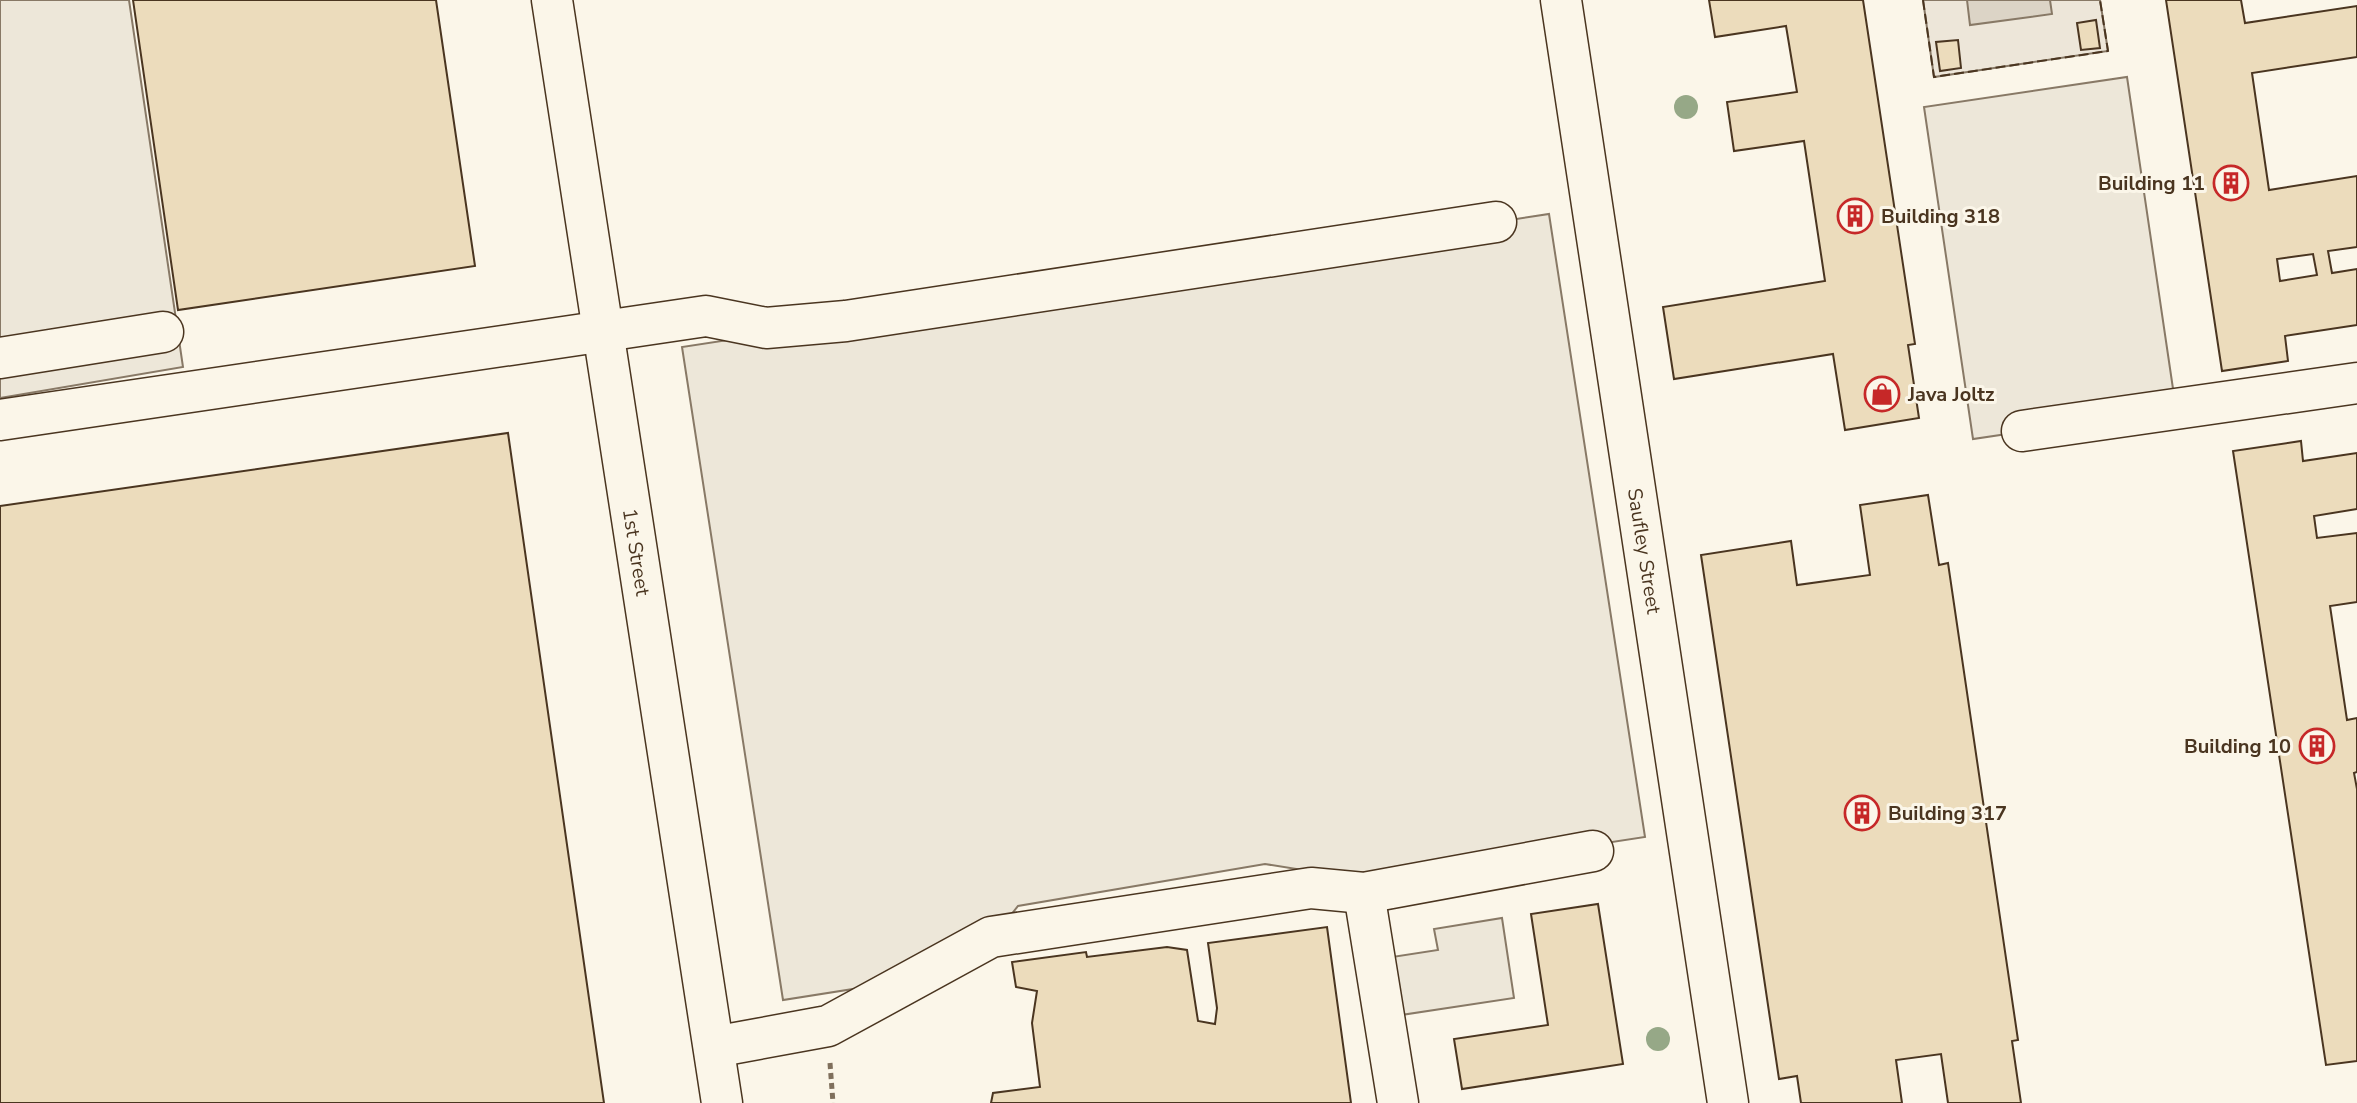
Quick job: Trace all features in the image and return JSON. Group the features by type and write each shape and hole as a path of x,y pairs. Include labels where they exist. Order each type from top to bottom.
{"street":[{"name":"1st Street","path":"552,0 722,1103"},
{"name":"Saufley Street","path":"1561,0 1728,1103"},
{"path":"163,332 13,356 18,417 706,316 766,328 846,321 1496,222"},
{"path":"2022,431 2357,383"},
{"path":"714,1047 828,1026 991,937 1311,888 1364,893 1593,851"},
{"path":"1364,893 1398,1103"}],"shaded area":[{"path":"0,0 129,0 183,367 0,398"},
{"path":"1923,0 2100,0 2108,51 1934,77"},
{"path":"1967,0 2050,0 2052,14 1970,25"},
{"path":"2127,77 2176,409 1973,439 1924,107"},
{"path":"1549,214 1645,837 1365,880 1265,864 1018,906 967,971 783,1000 682,347"},
{"path":"1502,918 1514,998 1401,1015 1392,957 1438,950 1434,929"}],"building":[{"path":"133,0 436,0 475,266 178,310"},
{"name":"Building 318","path":"1709,0 1863,0 1915,344 1908,345 1919,418 1845,430 1833,354 1674,379 1663,307 1825,281 1804,141 1734,151 1727,102 1797,92 1786,26 1715,37"},
{"name":"Building 11","path":"2166,0 2241,0 2245,23 2357,6 2357,57 2252,73 2269,190 2357,176 2357,247 2328,251 2332,273 2357,269 2357,325 2285,336 2288,361 2222,371","holes":["2313,254 2317,275 2280,281 2277,259"]},
{"path":"2096,20 2100,48 2081,50 2077,23"},
{"path":"1958,40 1961,68 1940,71 1936,42"},
{"path":"508,433 604,1103 0,1103 0,506"},
{"name":"Building 10","path":"2301,441 2303,461 2357,453 2357,509 2314,516 2317,538 2357,533 2357,602 2330,606 2347,720 2357,718 2357,772 2354,773 2357,789 2357,1061 2326,1065 2233,451"},
{"name":"Building 317","path":"1928,495 1939,565 1948,563 2018,1040 2012,1041 2021,1103 1948,1103 1941,1054 1896,1060 1902,1103 1801,1103 1797,1076 1779,1079 1701,555 1791,541 1797,585 1870,575 1860,505"},
{"path":"1598,904 1623,1064 1462,1089 1454,1039 1548,1025 1531,914"},
{"path":"1327,927 1351,1103 991,1103 993,1093 1040,1087 1032,1023 1037,991 1016,987 1012,962 1086,952 1087,957 1167,947 1187,950 1198,1021 1215,1024 1217,1008 1208,943"}],"fence":[{"path":"1923,0 1934,77 2108,51 2100,0"}],"place":[{"name":"Building 11","path":"2231,183"},
{"name":"Building 318","path":"1855,216"},
{"name":"Java Joltz","path":"1882,394"},
{"name":"Building 10","path":"2317,746"},
{"name":"Building 317","path":"1862,813"}]}
